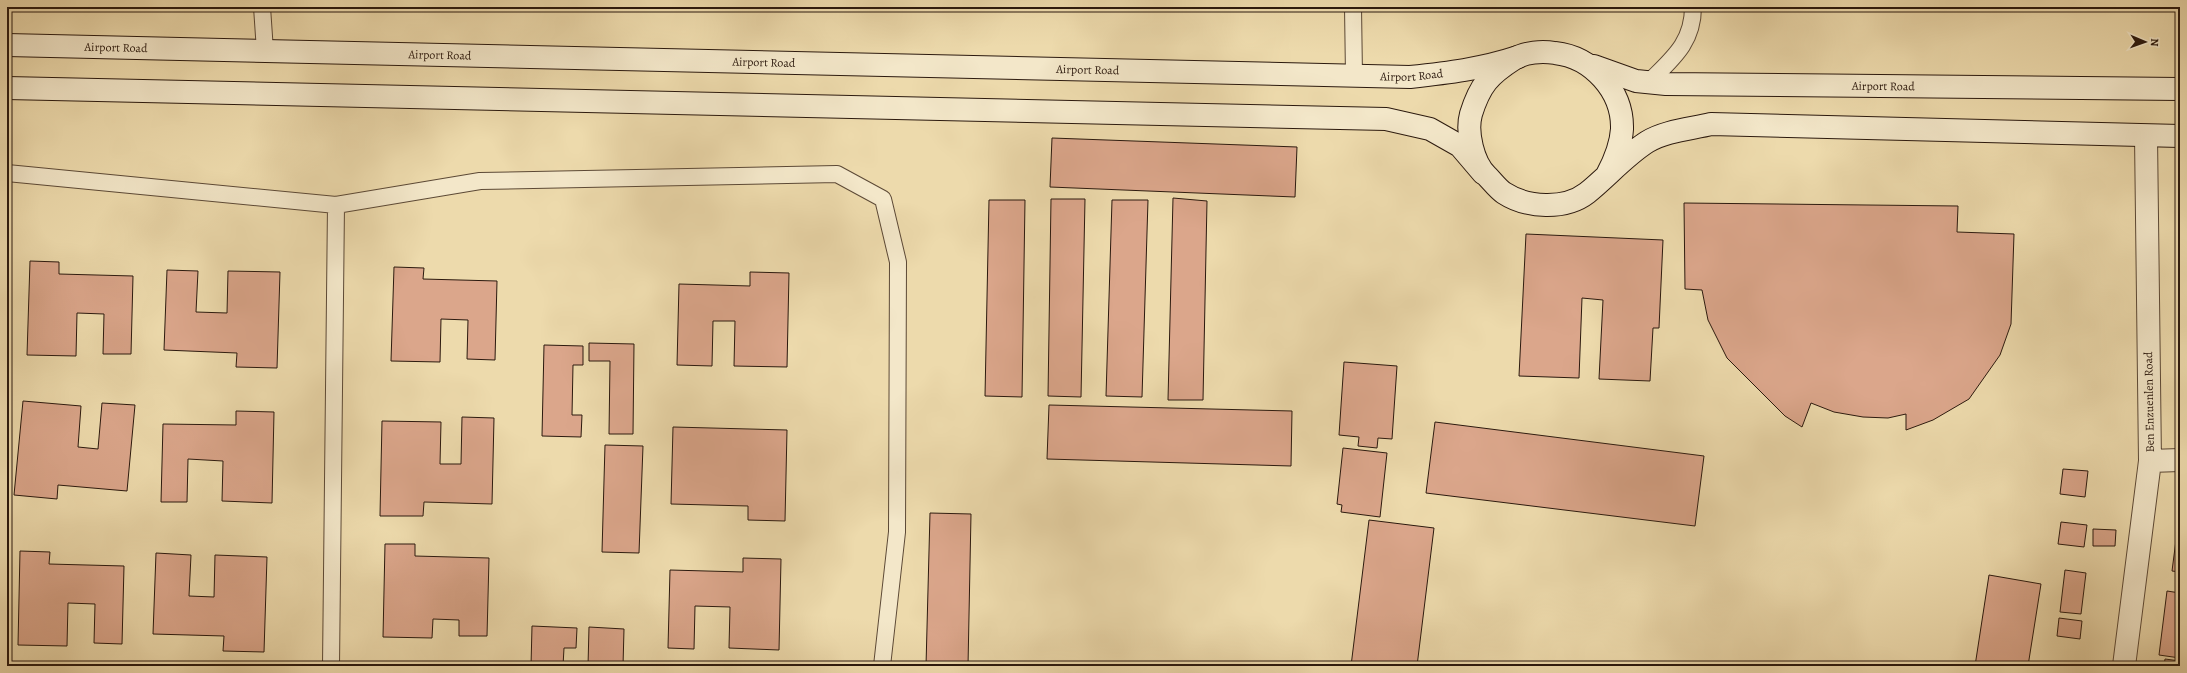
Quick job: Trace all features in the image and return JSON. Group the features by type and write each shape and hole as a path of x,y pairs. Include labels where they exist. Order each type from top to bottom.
{"main road":[{"name":"Airport Road","path":"7,45 1410,77 1450,73 1492,66 1518,57"},
{"path":"1483,173 1472,148 1469,120 1478,94 1494,71 1518,57 1542,51 1567,54 1589,65 1607,82 1618,104 1622,129 1618,153 1607,175"},
{"name":"Airport Road","path":"1589,65 1636,80 1702,85 2180,89"},
{"path":"7,88 1386,119 1430,129 1460,146 1483,173 1504,193 1531,204 1559,204 1586,194 1648,142 1675,132 1711,124 2180,136"},
{"name":"Ben Enzuenlen Road","path":"2124,666 2150,461 2146,136"},
{"path":"2150,461 2180,460"}],"lane":[{"path":"262,7 265,51"},
{"path":"1353,7 1354,76"},
{"path":"1648,82 1676,54 1688,37 1693,21 1693,7"},
{"path":"7,173 336,205 480,181 837,174 883,199 898,262 898,532 882,666"},
{"path":"331,666 336,205"}],"building":[{"path":"1052,138 1297,147 1295,197 1050,187"},
{"path":"1173,198 1207,201 1203,400 1168,400"},
{"path":"1051,199 1085,199 1081,397 1048,396"},
{"path":"989,200 1025,200 1022,397 985,396"},
{"path":"1112,200 1148,200 1142,397 1106,396"},
{"path":"1684,203 1958,206 1957,232 2014,234 2011,324 2000,355 1969,399 1933,420 1906,430 1906,414 1888,418 1863,417 1834,412 1811,403 1802,427 1785,416 1727,358 1708,320 1702,290 1685,289"},
{"path":"1526,234 1663,240 1659,328 1653,328 1650,381 1599,379 1603,300 1582,298 1579,378 1519,376"},
{"path":"30,261 59,262 59,274 133,276 131,354 103,354 104,314 77,313 76,356 27,355"},
{"path":"394,267 424,268 423,279 497,281 495,360 467,359 468,320 441,319 440,362 391,361"},
{"path":"167,270 198,271 196,312 227,313 228,271 280,272 277,368 236,367 237,353 164,350"},
{"path":"750,272 789,273 787,367 734,366 735,321 713,321 712,366 677,365 679,284 750,286"},
{"path":"589,343 634,344 633,434 609,434 610,361 589,361"},
{"path":"544,345 583,346 583,365 573,365 572,415 582,415 581,437 542,436"},
{"path":"1344,362 1397,366 1392,439 1378,438 1377,448 1358,446 1359,437 1339,435"},
{"path":"23,401 81,406 78,447 98,449 102,403 135,405 127,491 58,485 57,499 14,495"},
{"path":"1049,405 1292,411 1291,466 1047,459"},
{"path":"236,411 274,412 272,503 222,501 223,461 188,459 187,502 161,502 163,424 236,425"},
{"path":"462,417 494,418 492,504 424,502 423,516 380,516 382,421 441,422 440,464 461,464"},
{"path":"1435,422 1704,456 1695,526 1426,493"},
{"path":"673,427 787,430 785,521 748,520 748,506 671,504"},
{"path":"605,445 643,446 639,553 602,552"},
{"path":"1343,448 1387,453 1380,517 1341,512 1342,505 1337,504"},
{"path":"2063,469 2088,471 2085,497 2060,494"},
{"path":"2180,509 2180,572 2172,571"},
{"path":"930,513 971,514 968,666 926,666"},
{"path":"1369,520 1434,528 1417,666 1351,666"},
{"path":"2061,522 2087,525 2084,547 2058,544"},
{"path":"2093,529 2116,530 2115,546 2093,546"},
{"path":"385,544 415,544 415,556 489,558 487,636 459,636 459,620 433,619 432,638 383,637"},
{"path":"20,551 50,552 49,564 124,566 122,644 94,643 95,604 68,603 67,646 18,645"},
{"path":"156,553 191,555 189,596 214,597 215,555 267,557 264,652 223,651 224,636 153,634"},
{"path":"743,558 781,559 779,650 729,648 730,607 695,606 694,649 668,648 670,570 743,572"},
{"path":"2065,570 2086,573 2081,614 2060,612"},
{"path":"1989,575 2041,584 2028,666 1975,666"},
{"path":"2167,591 2180,593 2180,658 2159,655"},
{"path":"2059,618 2082,621 2080,639 2057,636"},
{"path":"532,626 577,628 576,648 564,648 563,666 531,666"},
{"path":"589,627 624,629 623,666 588,666"},
{"path":"2165,659 2180,661 2180,666 2164,666"}]}
